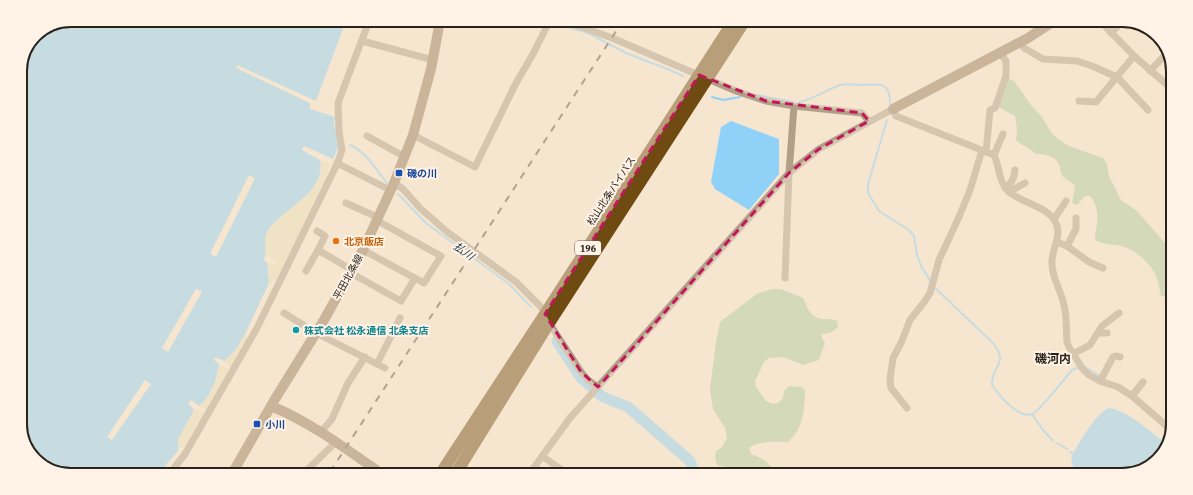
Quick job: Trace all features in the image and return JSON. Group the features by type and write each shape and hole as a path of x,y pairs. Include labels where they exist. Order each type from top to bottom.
{"highway":[{"name":"松山北条バイパス","path":"703,77 730,27"},
{"name":"松山北条バイパス","path":"444,468 547,319 703,77 740,27"},
{"name":"松山北条バイパス","path":"459,468 547,319"}],"main road":[{"name":"平田北条線","path":"235,468 316,333 363,250 405,157 433,60 439,27"},
{"path":"893,109 1000,53 1046,27"},
{"path":"271,406 296,417 321,432 373,468"}],"street":[{"path":"174,468 185,454 257,328 337,163 342,150 339,131 338,103 367,27"},
{"path":"412,135 475,167 515,85 546,27"},
{"path":"582,27 612,38 714,83 766,101 794,106 862,113 869,121"},
{"path":"1106,27 1134,56 1166,84"},
{"path":"1111,32 1117,27"},
{"path":"362,41 433,60"},
{"path":"1020,42 1024,48 1043,59 1077,61 1117,77 1148,110"},
{"path":"907,408 891,388 890,380 893,358 910,320 930,293 939,260 959,217 984,151 990,110 995,108 1006,76 1006,61 1000,53"},
{"path":"1079,101 1096,102 1134,56"},
{"path":"1150,71 1164,56"},
{"path":"786,278 789,173 794,106"},
{"path":"534,468 570,418 789,173 819,149 893,109 896,116 994,156 998,164 999,174 1007,190 1016,197 1045,211 1054,220 1058,230 1057,242 1053,252 1052,267 1064,305 1067,342 1073,354 1089,375 1134,394 1166,425"},
{"path":"994,156 1003,134"},
{"path":"367,136 405,157"},
{"path":"337,163 392,186 403,189 420,208 446,231 516,282 541,307 581,372 588,380 598,387"},
{"path":"1007,190 1012,182 1015,170"},
{"path":"1007,190 1025,183"},
{"path":"1054,220 1066,201"},
{"path":"346,203 441,256 424,283 363,250"},
{"path":"1067,246 1076,229 1076,218"},
{"path":"306,271 325,236 317,231"},
{"path":"1057,242 1067,246 1089,262 1103,268"},
{"path":"318,250 401,301 415,278"},
{"path":"284,313 316,333 385,368"},
{"path":"1073,354 1090,345 1102,326 1119,313"},
{"path":"377,364 400,318"},
{"path":"1098,333 1107,333"},
{"path":"321,432 332,419 348,383 365,357"},
{"path":"1101,379 1113,357 1120,357"},
{"path":"1134,394 1143,382"},
{"path":"310,468 336,442"},
{"path":"542,456 559,468"}],"highlighted area":[{"path":"699,75 766,101 862,113 869,121 819,149 789,173 598,387 581,372 545,314"}],"green space":[{"path":"1009,79 1014,81 1031,105 1042,117 1051,132 1058,139 1069,146 1103,158 1107,164 1109,176 1121,200 1137,211 1165,243 1166,297 1161,296 1159,284 1153,270 1139,255 1128,248 1104,244 1095,240 1097,212 1094,202 1090,196 1085,196 1077,205 1072,203 1075,188 1074,184 1062,175 1056,160 1047,155 1036,154 1016,140 1017,129 1015,116 1000,108 996,102 1004,81"},
{"path":"773,289 781,289 803,298 808,309 813,315 820,319 831,319 837,321 838,327 830,333 821,334 825,343 819,360 803,365 783,357 769,358 764,362 755,381 756,387 766,401 773,404 778,403 783,398 784,391 789,386 802,387 805,391 800,425 788,442 763,443 753,445 749,448 751,454 766,461 773,468 728,468 717,465 715,457 716,451 722,447 727,438 725,428 713,409 710,389 716,342 720,322 758,293"}],"sand":[{"path":"320,160 329,163 327,175 317,199 276,280 269,283 267,262 275,265 277,262 266,255 265,242 267,231 322,167"},
{"path":"246,332 247,339 206,410 199,406 206,398 212,386 219,364 226,368 229,367 229,365 224,361 235,351"},
{"path":"193,408 204,414 184,447 178,451 178,439 193,412"}],"water":[{"path":"71,27 344,27 316,101 237,65 236,68 310,103 310,109 335,117 334,124 339,145 333,159 304,146 302,150 320,160 320,171 317,181 303,199 275,222 268,230 265,237 264,260 267,262 269,283 246,332 235,351 224,361 215,357 214,360 219,364 217,375 213,387 207,397 199,406 191,400 188,404 193,408 193,412 178,439 178,451 163,468 71,468 54,465 44,459 36,451 30,441 27,427 27,68 30,54 34,47 47,34 54,30"},
{"path":"731,121 779,139 779,174 749,210 715,189 711,182 721,127"},
{"path":"1109,408 1117,410 1132,418 1163,441 1159,448 1146,461 1136,466 1122,468 1074,468 1071,458 1093,422"}],"pier":[{"path":"249,175 255,178 216,257 210,254"},
{"path":"196,289 202,292 168,352 162,348"},
{"path":"145,380 151,384 112,440 107,437"}],"waterway":[{"path":"568,27 588,33 626,53 683,76"},
{"path":"799,102 810,99 842,84 874,84 886,88 890,97 890,104"},
{"path":"757,95 793,102"},
{"path":"712,97 723,100 740,97"},
{"path":"887,120 868,184 868,193 879,211 909,230 914,236 917,255 921,266 931,282"},
{"name":"払川","path":"350,145 361,152 371,162 387,183"},
{"name":"払川","path":"398,194 426,223 509,284 531,307"},
{"path":"934,287 993,343 998,350 1000,360 992,378 992,385 1015,410 1027,415 1035,412 1072,370 1079,367"},
{"name":"払川","path":"557,341 581,378 593,388"},
{"path":"1085,367 1100,376"},
{"name":"払川","path":"597,392 603,397 628,407 690,461 692,468"},
{"path":"1032,414 1053,441"},
{"path":"1057,443 1067,449"},
{"path":"1070,452 1075,454"}],"railway":[{"path":"333,468 619,27"}],"place":[{"name":"磯の川","path":"399,173"},
{"name":"北京飯店","path":"336,241"},
{"name":"株式会社 松永通信 北条支店","path":"296,330"},
{"name":"小川","path":"257,424"}],"district":[{"name":"磯河内","path":"1053,358"}]}
